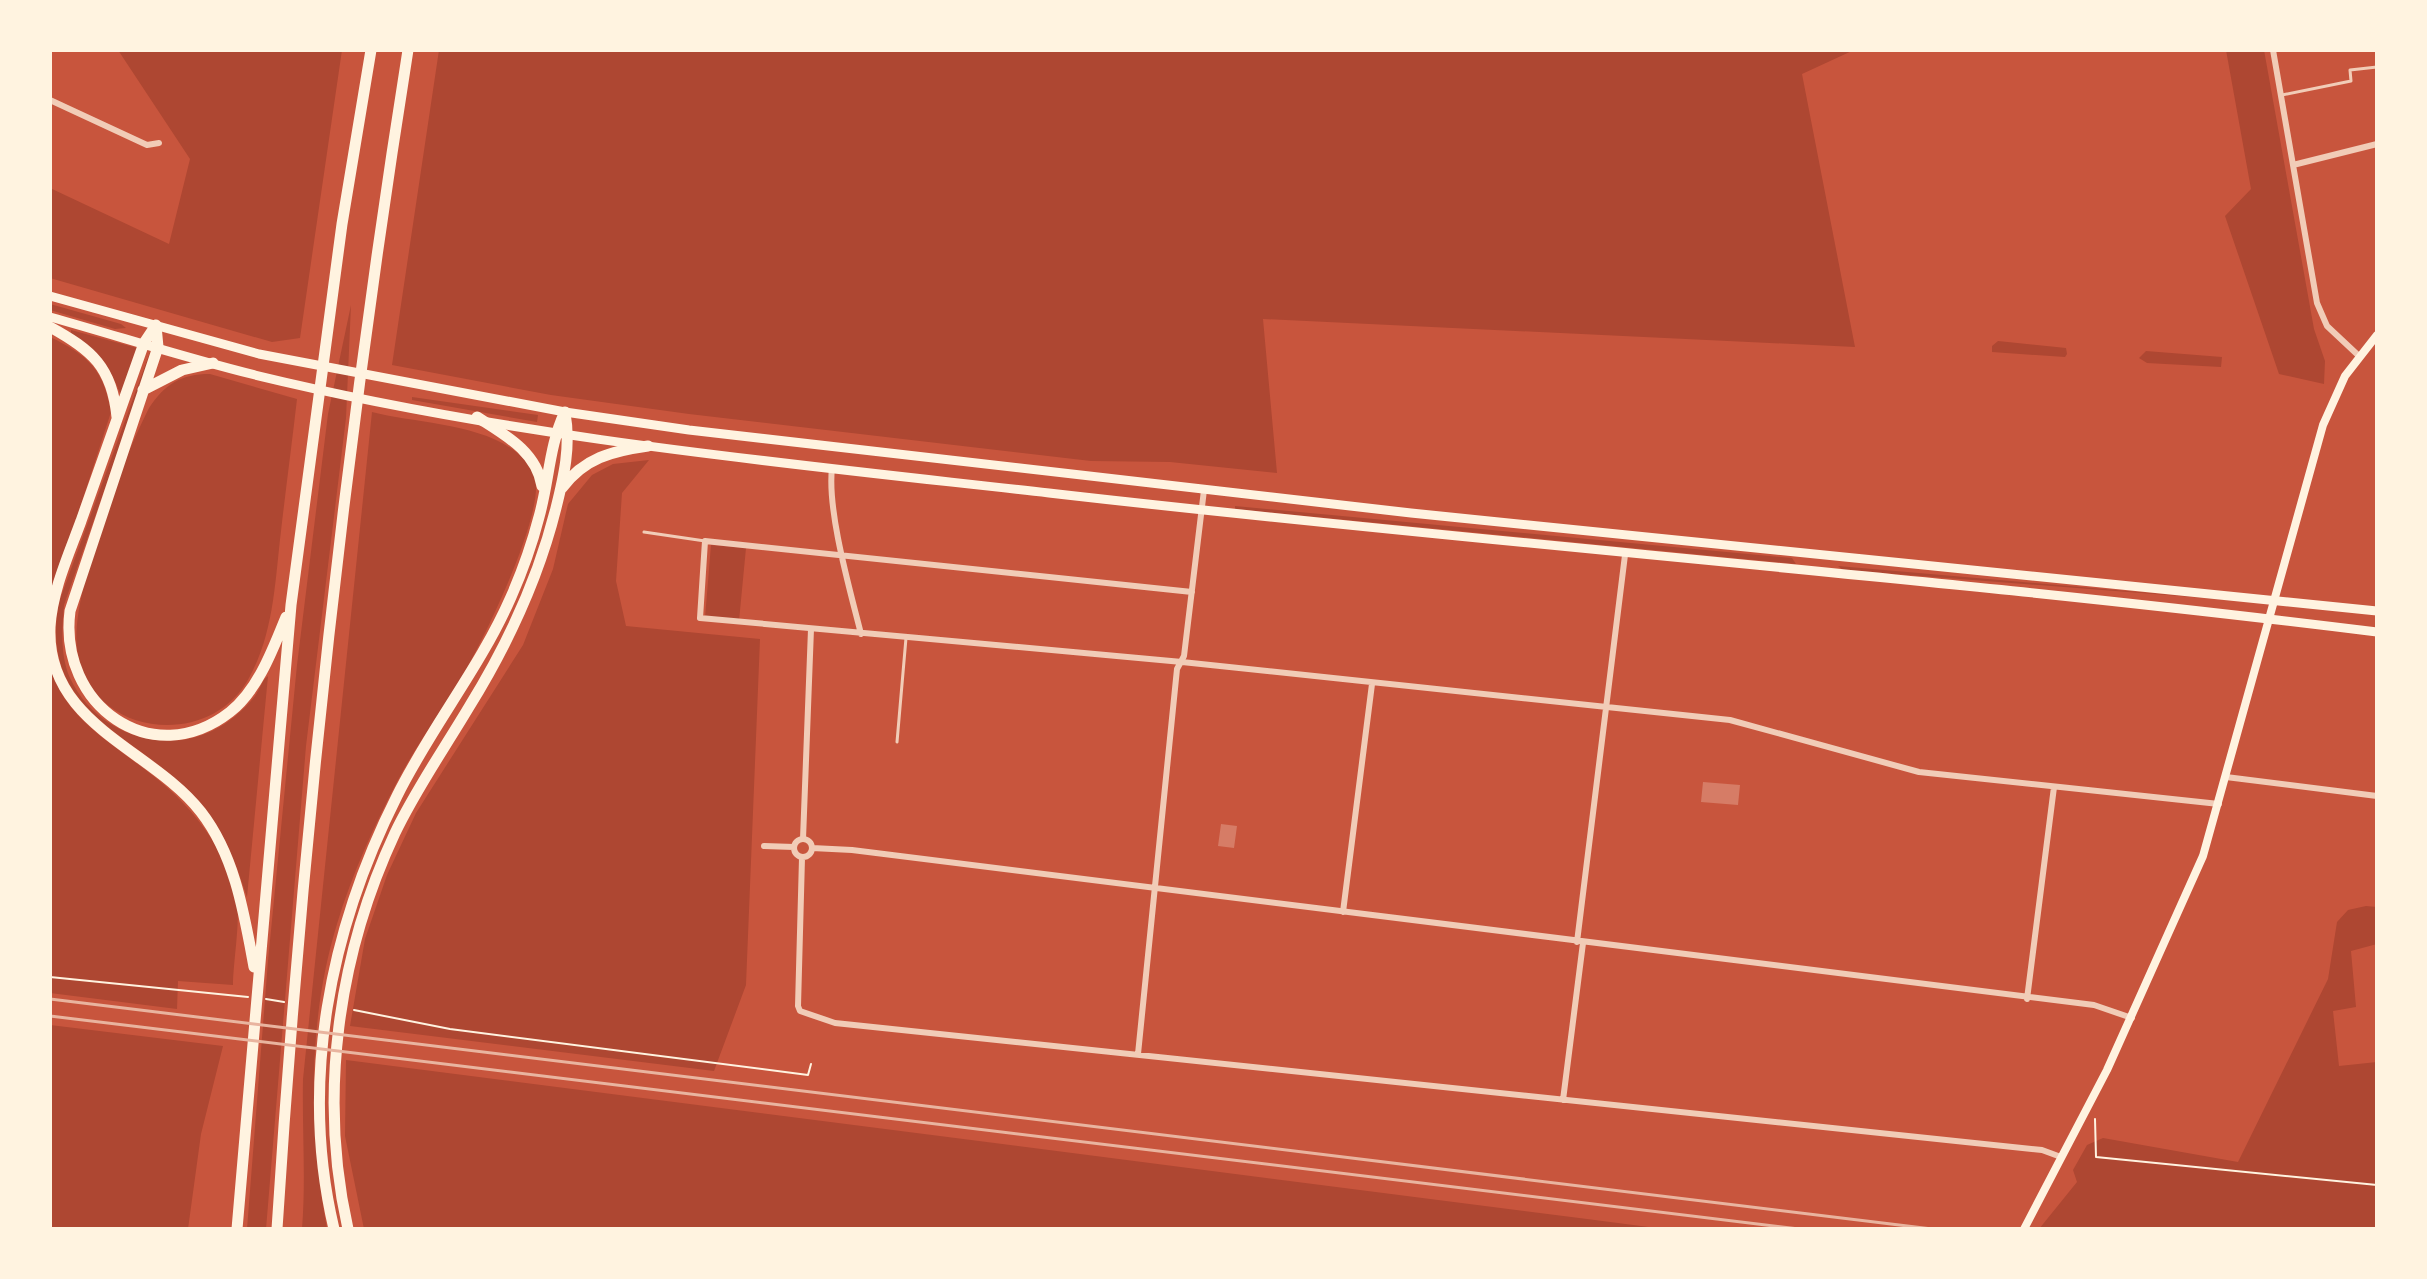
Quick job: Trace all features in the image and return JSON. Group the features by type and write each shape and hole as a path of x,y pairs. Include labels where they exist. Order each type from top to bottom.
{"highway":[{"path":"237,1229 291,605 342,224 371,50"},
{"path":"277,1229 322,712 364,355 408,50"},
{"path":"156,325 158,347 70,611 70,655 83,689 100,709 129,726 155,733 197,729 229,713 248,692 291,605"},
{"path":"156,325 144,343 52,613 54,662 66,692 89,720 177,787 214,831 232,870 257,982"},
{"path":"50,327 82,346 108,375 117,420"},
{"path":"143,391 182,370 213,363"},
{"path":"334,1229 323,1159 320,1075 329,987 348,911 398,794 484,655 512,596 544,496 556,431 565,412"},
{"path":"348,1229 334,1112 336,1045 344,990 362,916 401,820 470,707 525,604 560,492 569,433 565,412"},
{"path":"477,417 533,459 539,470 544,496"},
{"path":"560,492 583,465 608,453 648,446"}],"main road":[{"path":"50,296 259,354 565,412 1204,490 2377,611"},
{"path":"50,317 256,375 423,409 648,446 1201,510 2269,618 2377,632"},
{"path":"2024,1229 2132,1018 2193,882 2219,804 2323,425 2334,397 2359,356 2377,335"}],"street":[{"path":"2273,50 2317,303 2327,326 2359,356"},
{"path":"50,100 147,145 159,143"},
{"path":"2293,165 2377,144"},
{"path":"832,468 830,482 842,557 861,634"},
{"path":"1138,1054 1177,669 1182,662 1204,490"},
{"path":"1192,592 705,541 703,620 1182,662 1739,721 1909,770 2219,804"},
{"path":"1563,1100 1605,708 1625,555"},
{"path":"764,846 794,847 803,839 811,629"},
{"path":"1343,912 1372,684"},
{"path":"2226,777 2377,796"},
{"path":"2027,999 2054,787"},
{"path":"803,839 812,848 852,850 2094,1005 2132,1018"},
{"path":"794,847 802,858 796,996 800,1011 835,1023 2042,1150 2061,1157"},
{"path":"802,858 809,855 812,848"}],"lane":[{"path":"2281,96 2351,81 2350,70 2377,67"},
{"path":"644,532 705,541"},
{"path":"897,742 906,638"}],"path":[{"path":"50,977 139,989 189,990 250,997"},
{"path":"265,999 295,1003"},
{"path":"341,1009 371,1012 389,1019 450,1029 808,1075 811,1064"},
{"path":"2095,1119 2096,1157 2377,1185"}],"shaded area":[{"path":"118,50 342,50 300,338 272,342 50,278 50,188 169,244 190,159"},
{"path":"439,50 1854,50 1802,74 1855,347 1263,319 1277,473 1170,462 1091,461 689,414 551,395 392,365"},
{"path":"2226,50 2264,50 2314,329 2325,361 2324,384 2279,374 2225,216 2251,189"},
{"path":"50,304 126,328 115,329 50,310"},
{"path":"351,305 346,418 306,746 266,1229 247,1229 268,961 297,665 328,414"},
{"path":"71,330 137,348 121,395 102,359 71,335"},
{"path":"50,337 75,350 92,366 104,385 111,412 50,601"},
{"path":"1998,341 2066,348 2067,354 2065,357 1992,352 1992,346"},
{"path":"2146,351 2222,357 2221,367 2147,363 2139,358"},
{"path":"150,352 152,354 64,605 63,651 70,678 95,712 130,734 151,739 171,741 192,738 218,728 246,706 268,676 247,897 232,855 212,818 169,773 95,716 76,694 62,669 56,639 59,602"},
{"path":"210,374 297,399 269,625 249,678 231,702 207,717 180,724 152,724 125,716 102,701 86,678 77,649 77,625 101,527 149,408 161,393 182,378"},
{"path":"412,397 538,415 537,422 412,400"},
{"path":"372,412 463,429 506,445 522,458 534,475 536,491 524,541 488,627 389,797 343,905 320,999 314,1076 317,1153 327,1229 302,1229 303,1079"},
{"path":"649,460 622,493 616,581 626,626 760,639 746,985 714,1071 350,1026 365,939 387,875 416,813 523,645 553,569 568,504 592,475 613,464"},
{"path":"1235,506 1792,558 1796,564 1235,509"},
{"path":"711,545 746,548 739,621 705,618"},
{"path":"1838,566 2231,600 1843,570"},
{"path":"50,667 65,699 88,725 176,796 215,845 225,864 237,906 233,985 178,981 177,1009 50,993"},
{"path":"2377,907 2377,944 2351,951 2356,1007 2333,1011 2339,1066 2377,1062 2377,1229 2039,1229 2077,1182 2073,1170 2087,1145 2103,1138 2238,1162 2328,979 2337,922 2348,910"},
{"path":"50,1025 223,1046 201,1134 188,1229 50,1229"},
{"path":"346,1060 1664,1229 364,1229 345,1136"}],"building":[{"path":"1703,782 1740,785 1738,805 1701,802"},
{"path":"1221,824 1237,826 1234,848 1218,846"}],"railway":[{"path":"50,999 1932,1229"},
{"path":"50,1016 1799,1229"}]}
